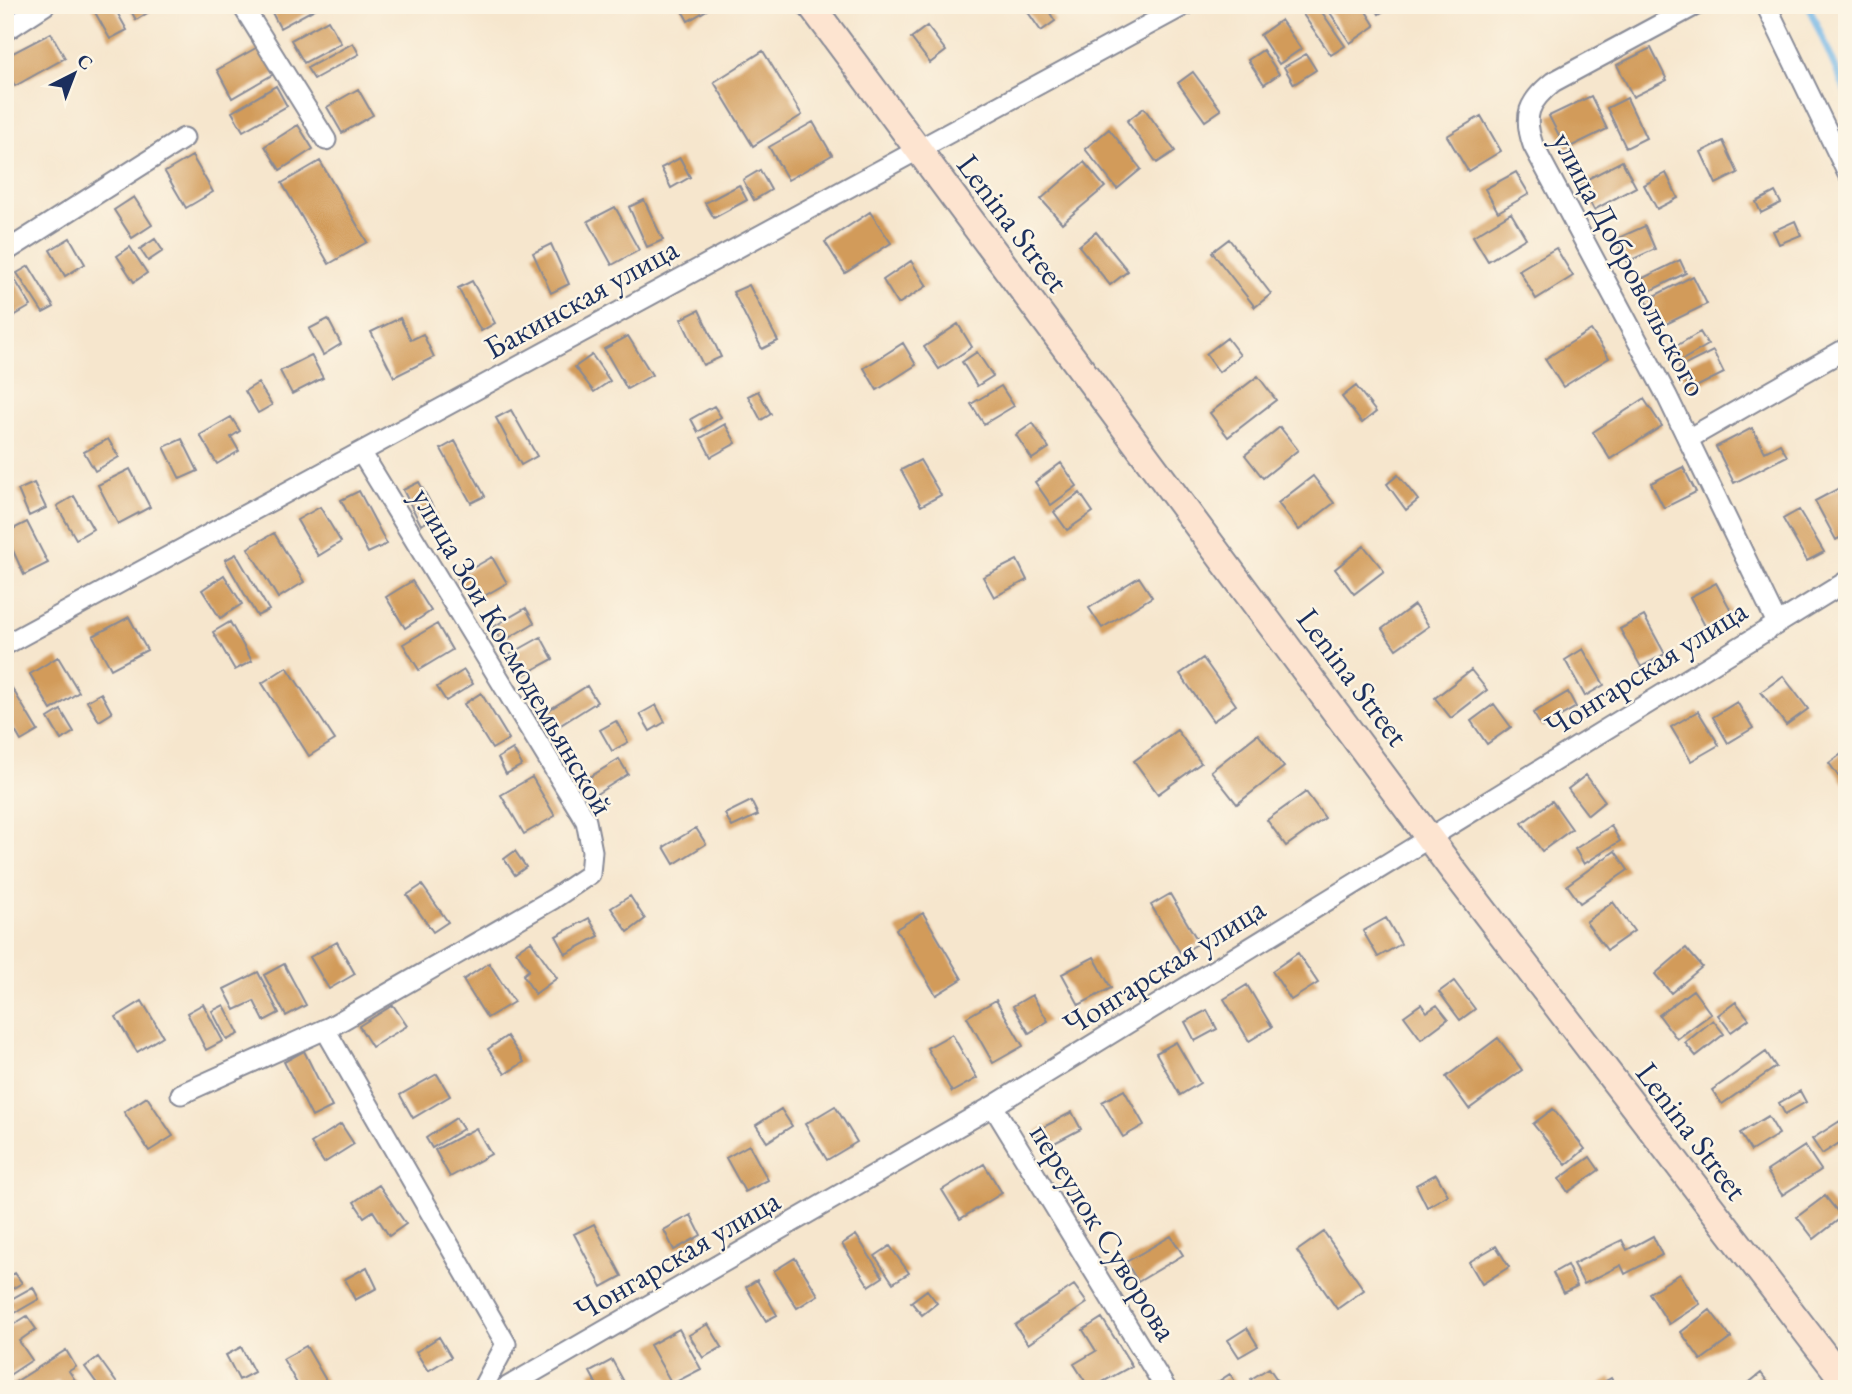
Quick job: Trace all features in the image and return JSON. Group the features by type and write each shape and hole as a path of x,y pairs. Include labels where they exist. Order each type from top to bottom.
{"street":[{"path":"5,31 45,5"},
{"path":"242,5 326,140"},
{"name":"Lenina Street","path":"811,5 916,150 1633,1109 1847,1385"},
{"name":"Бакинская улица","path":"5,645 1185,5"},
{"name":"улица Добровольского","path":"1696,5 1553,82 1530,107 1526,124 1533,145 1688,439 1777,623"},
{"path":"1766,5 1847,172"},
{"path":"5,252 184,138"},
{"path":"1688,439 1847,348"},
{"name":"улица Зои Космодемьянской","path":"181,1094 325,1029 553,899 590,874 592,852 586,821 361,452"},
{"name":"Чонгарская улица","path":"504,1389 993,1106 1429,835 1847,581"},
{"path":"325,1029 506,1344 482,1389"},
{"name":"переулок Суворова","path":"993,1106 1166,1389"}],"building":[{"path":"113,5 127,30 110,39 92,7"},
{"path":"128,5 160,5 136,20"},
{"path":"268,5 322,5 280,28"},
{"path":"679,5 715,5 688,21"},
{"path":"1023,5 1045,5 1055,21 1041,31"},
{"path":"1307,5 1317,5 1345,46 1331,55 1300,10"},
{"path":"1325,5 1362,5 1375,26 1350,43"},
{"path":"1374,5 1393,5 1379,14"},
{"path":"328,20 341,43 304,63 291,40"},
{"path":"1281,20 1301,49 1279,64 1260,35"},
{"path":"927,26 946,51 930,63 911,38"},
{"path":"51,33 65,58 15,86 5,68 5,57"},
{"path":"353,43 359,54 314,79 307,68"},
{"path":"263,44 279,71 232,98 217,70"},
{"path":"1651,48 1667,80 1633,97 1617,65"},
{"path":"1263,50 1279,74 1264,84 1248,60"},
{"path":"763,51 802,115 753,146 714,82"},
{"path":"1306,54 1316,70 1294,84 1284,67"},
{"path":"1193,72 1221,110 1205,121 1178,83"},
{"path":"276,86 287,106 243,131 232,112"},
{"path":"358,89 373,115 342,133 327,107"},
{"path":"1591,96 1607,129 1566,149 1549,116"},
{"path":"1627,98 1646,138 1626,148 1607,108"},
{"path":"5,99 12,110 5,114"},
{"path":"1144,108 1175,151 1157,163 1127,121"},
{"path":"1481,116 1501,151 1468,171 1447,136"},
{"path":"813,122 832,155 788,180 769,147"},
{"path":"298,125 313,149 280,170 265,146"},
{"path":"1109,129 1141,169 1117,189 1085,149"},
{"path":"1723,141 1738,173 1716,184 1701,152"},
{"path":"192,156 213,192 186,208 165,172"},
{"path":"680,158 690,177 671,188 661,168"},
{"path":"320,161 367,242 329,264 282,183"},
{"path":"1622,161 1636,187 1594,210 1580,183"},
{"path":"1084,162 1105,187 1062,223 1041,199"},
{"path":"760,170 771,190 754,200 743,180"},
{"path":"1516,172 1529,194 1498,212 1485,189"},
{"path":"1666,173 1678,198 1657,209 1644,185"},
{"path":"739,185 747,200 714,218 705,203"},
{"path":"1775,192 1781,203 1761,213 1756,202"},
{"path":"134,197 152,225 132,238 114,210"},
{"path":"644,200 663,240 647,247 629,207"},
{"path":"615,207 639,250 612,265 588,221"},
{"path":"870,212 891,243 845,273 825,242"},
{"path":"1511,213 1526,238 1488,261 1473,236"},
{"path":"1795,221 1801,235 1779,244 1773,231"},
{"path":"1645,226 1655,249 1627,262 1616,239"},
{"path":"1096,232 1128,271 1110,285 1079,246"},
{"path":"70,238 85,264 65,276 50,250"},
{"path":"155,239 163,251 148,261 140,249"},
{"path":"1229,239 1271,294 1255,307 1212,252"},
{"path":"551,244 569,284 551,293 533,253"},
{"path":"130,247 147,273 134,282 117,256"},
{"path":"1556,248 1573,276 1536,299 1519,270"},
{"path":"1680,260 1686,273 1646,293 1639,280"},
{"path":"911,261 927,286 898,304 883,280"},
{"path":"29,266 54,307 43,313 17,273"},
{"path":"12,275 31,306 5,321 5,279"},
{"path":"1693,276 1707,304 1660,327 1646,300"},
{"path":"472,281 495,323 481,331 458,288"},
{"path":"749,285 778,341 762,349 733,292"},
{"path":"699,310 721,357 703,365 681,319"},
{"path":"400,318 411,340 423,334 434,357 394,377 371,332"},
{"path":"328,319 341,344 323,355 309,329"},
{"path":"958,324 972,347 939,369 924,347"},
{"path":"1591,330 1609,358 1563,387 1545,359"},
{"path":"1700,332 1708,345 1679,362 1671,349"},
{"path":"628,336 652,375 627,389 604,349"},
{"path":"1227,338 1240,355 1219,372 1206,354"},
{"path":"903,343 916,365 877,390 864,368"},
{"path":"1713,351 1724,373 1690,390 1679,368"},
{"path":"977,352 993,376 977,386 962,362"},
{"path":"311,355 323,378 292,394 280,371"},
{"path":"592,355 610,381 594,392 575,367"},
{"path":"1258,376 1276,400 1228,437 1210,413"},
{"path":"258,383 272,405 258,413 245,391"},
{"path":"1001,386 1014,406 984,424 971,404"},
{"path":"1356,386 1376,412 1362,423 1342,397"},
{"path":"758,391 771,414 761,420 748,396"},
{"path":"1644,399 1662,426 1610,459 1593,432"},
{"path":"714,406 721,417 698,432 691,419"},
{"path":"511,410 537,456 521,465 496,418"},
{"path":"231,417 240,431 231,437 239,451 217,464 200,435"},
{"path":"1033,423 1049,448 1032,459 1016,435"},
{"path":"725,424 736,443 711,457 701,438"},
{"path":"1280,427 1298,450 1263,478 1245,455"},
{"path":"1752,428 1765,452 1780,444 1787,456 1734,483 1716,447"},
{"path":"108,439 119,457 95,471 84,452"},
{"path":"182,439 198,471 180,479 164,447"},
{"path":"455,441 485,496 471,503 441,449"},
{"path":"920,460 941,495 921,506 901,470"},
{"path":"1061,463 1077,486 1051,505 1035,482"},
{"path":"1683,467 1696,492 1664,508 1651,483"},
{"path":"130,469 150,507 118,524 98,485"},
{"path":"1398,475 1418,500 1406,510 1387,484"},
{"path":"1313,476 1334,503 1299,530 1278,503"},
{"path":"419,482 438,516 421,525 403,490"},
{"path":"34,483 46,508 29,516 18,490"},
{"path":"1847,484 1847,534 1836,540 1815,501"},
{"path":"359,491 387,544 368,553 341,500"},
{"path":"1080,493 1093,512 1067,530 1054,512"},
{"path":"74,496 93,529 76,539 57,506"},
{"path":"320,507 341,542 318,556 297,520"},
{"path":"1799,510 1824,552 1807,561 1783,519"},
{"path":"27,522 48,563 24,575 5,533"},
{"path":"274,533 304,582 278,598 248,548"},
{"path":"1364,546 1384,571 1354,594 1335,569"},
{"path":"236,554 269,610 257,616 225,560"},
{"path":"492,557 507,583 472,603 457,577"},
{"path":"1017,560 1027,580 994,597 983,577"},
{"path":"224,575 242,604 220,618 202,590"},
{"path":"1139,577 1152,597 1102,628 1089,608"},
{"path":"412,581 431,611 405,628 386,597"},
{"path":"1716,583 1733,614 1706,628 1690,597"},
{"path":"1414,605 1429,626 1396,649 1382,629"},
{"path":"526,608 534,623 502,642 493,627"},
{"path":"1644,616 1665,654 1641,667 1620,629"},
{"path":"129,617 147,650 111,669 93,636"},
{"path":"230,622 252,661 235,670 213,632"},
{"path":"437,624 452,650 419,670 403,644"},
{"path":"541,637 553,659 520,677 507,656"},
{"path":"1583,649 1604,685 1585,696 1565,660"},
{"path":"58,657 79,692 51,710 30,674"},
{"path":"1203,658 1236,705 1213,721 1180,674"},
{"path":"287,667 335,740 309,756 262,683"},
{"path":"464,670 473,684 446,701 437,687"},
{"path":"1471,670 1487,690 1451,718 1435,698"},
{"path":"1783,676 1808,709 1786,725 1761,692"},
{"path":"587,686 597,702 551,731 541,715"},
{"path":"12,688 38,731 21,741 5,714 5,692"},
{"path":"1568,692 1576,707 1542,727 1533,713"},
{"path":"101,693 112,713 99,721 87,701"},
{"path":"481,693 509,739 492,749 464,704"},
{"path":"1737,702 1753,728 1728,743 1713,717"},
{"path":"1494,704 1511,727 1487,744 1471,721"},
{"path":"656,705 665,722 650,731 640,714"},
{"path":"61,710 74,732 61,740 48,718"},
{"path":"1698,711 1719,745 1691,761 1671,727"},
{"path":"616,721 628,742 612,751 600,730"},
{"path":"1177,730 1201,763 1158,794 1134,761"},
{"path":"1258,734 1284,767 1237,804 1211,771"},
{"path":"513,749 522,765 506,774 498,758"},
{"path":"1847,750 1847,783 1844,784 1829,763"},
{"path":"619,759 628,774 595,795 585,780"},
{"path":"1586,775 1605,801 1588,815 1568,789"},
{"path":"532,777 555,816 524,834 501,795"},
{"path":"1306,792 1325,818 1286,846 1267,820"},
{"path":"751,801 758,815 732,827 725,814"},
{"path":"1552,801 1572,829 1542,851 1522,823"},
{"path":"1611,826 1620,841 1584,864 1575,849"},
{"path":"696,828 706,844 674,864 664,847"},
{"path":"515,851 526,867 515,875 504,859"},
{"path":"1615,851 1628,870 1580,903 1567,885"},
{"path":"422,885 448,922 433,932 407,895"},
{"path":"1170,894 1199,943 1181,954 1151,905"},
{"path":"630,896 645,919 628,932 611,908"},
{"path":"1613,902 1634,931 1607,950 1586,922"},
{"path":"923,913 962,979 936,995 896,929"},
{"path":"589,918 599,936 566,954 556,936"},
{"path":"1386,918 1401,944 1378,957 1363,931"},
{"path":"531,941 557,978 535,994 523,975 529,970 516,951"},
{"path":"337,942 355,974 329,989 310,957"},
{"path":"1686,948 1702,967 1671,993 1655,974"},
{"path":"1298,953 1318,983 1291,1000 1272,971"},
{"path":"1094,957 1111,988 1079,1005 1062,974"},
{"path":"489,963 514,1002 487,1018 463,980"},
{"path":"284,964 306,1005 286,1016 264,975"},
{"path":"258,972 279,1013 264,1021 254,1001 235,1010 224,989"},
{"path":"1454,981 1475,1009 1460,1020 1439,992"},
{"path":"1247,985 1272,1027 1249,1041 1224,999"},
{"path":"1693,990 1711,1014 1677,1039 1659,1015"},
{"path":"1032,995 1048,1021 1029,1033 1013,1006"},
{"path":"996,1000 1023,1046 993,1063 967,1017"},
{"path":"142,1001 163,1036 137,1052 116,1017"},
{"path":"1736,1002 1749,1019 1731,1032 1718,1015"},
{"path":"203,1004 223,1041 206,1050 187,1013"},
{"path":"1421,1004 1427,1012 1437,1005 1448,1019 1421,1039 1404,1016"},
{"path":"224,1005 239,1034 227,1040 212,1011"},
{"path":"393,1005 407,1026 372,1047 359,1026"},
{"path":"1207,1010 1217,1029 1195,1041 1185,1022"},
{"path":"1713,1020 1724,1034 1696,1056 1685,1043"},
{"path":"952,1034 977,1078 952,1092 927,1048"},
{"path":"507,1036 524,1062 505,1074 488,1049"},
{"path":"1498,1038 1522,1070 1469,1109 1446,1077"},
{"path":"1176,1042 1200,1083 1180,1095 1156,1053"},
{"path":"304,1051 332,1107 312,1117 284,1062"},
{"path":"1766,1052 1776,1067 1722,1104 1712,1090"},
{"path":"437,1074 450,1096 413,1118 400,1095"},
{"path":"1124,1090 1144,1125 1123,1137 1102,1102"},
{"path":"1800,1091 1806,1102 1785,1114 1779,1103"},
{"path":"147,1097 173,1136 149,1151 124,1112"},
{"path":"835,1106 857,1142 827,1160 805,1124"},
{"path":"781,1109 792,1126 767,1142 756,1125"},
{"path":"1553,1109 1585,1149 1566,1165 1533,1124"},
{"path":"1072,1112 1081,1129 1045,1148 1036,1131"},
{"path":"1768,1116 1779,1134 1751,1151 1740,1133"},
{"path":"456,1118 463,1129 432,1148 426,1138"},
{"path":"1840,1121 1847,1138 1822,1154 1812,1139"},
{"path":"341,1124 354,1144 324,1163 311,1143"},
{"path":"476,1128 491,1154 450,1177 435,1150"},
{"path":"749,1145 768,1180 745,1192 726,1158"},
{"path":"1805,1146 1821,1170 1782,1195 1767,1171"},
{"path":"1590,1157 1599,1170 1568,1192 1559,1179"},
{"path":"984,1164 1002,1193 960,1219 942,1190"},
{"path":"1436,1174 1448,1195 1427,1207 1416,1185"},
{"path":"379,1185 406,1224 389,1236 373,1211 364,1217 354,1202"},
{"path":"1825,1196 1842,1217 1814,1239 1797,1217"},
{"path":"691,1215 701,1235 674,1250 664,1230"},
{"path":"594,1224 622,1276 602,1287 574,1234"},
{"path":"1324,1232 1364,1290 1337,1309 1297,1251"},
{"path":"856,1235 883,1277 869,1286 842,1244"},
{"path":"1171,1236 1183,1255 1138,1282 1126,1262"},
{"path":"1653,1236 1662,1255 1625,1274 1621,1265 1584,1284 1573,1264 1622,1240 1627,1250"},
{"path":"890,1246 909,1273 893,1283 875,1256"},
{"path":"1496,1246 1509,1267 1482,1284 1469,1262"},
{"path":"795,1258 818,1295 797,1308 774,1271"},
{"path":"1567,1265 1577,1286 1563,1293 1553,1273"},
{"path":"367,1267 377,1288 355,1300 345,1279"},
{"path":"15,1273 22,1283 5,1293 5,1279"},
{"path":"1680,1274 1700,1304 1669,1324 1649,1293"},
{"path":"757,1280 777,1315 766,1321 746,1287"},
{"path":"1074,1285 1087,1303 1028,1344 1015,1325"},
{"path":"33,1287 39,1299 15,1313 8,1301"},
{"path":"927,1290 937,1303 922,1315 911,1302"},
{"path":"1710,1310 1731,1338 1701,1360 1681,1332"},
{"path":"27,1316 36,1329 19,1341 32,1360 5,1378 5,1330"},
{"path":"1102,1318 1132,1366 1090,1389 1074,1364 1096,1351 1083,1330"},
{"path":"708,1324 722,1347 703,1358 689,1335"},
{"path":"1247,1328 1258,1346 1239,1357 1228,1340"},
{"path":"679,1329 701,1369 672,1384 650,1345"},
{"path":"439,1337 451,1357 428,1371 416,1352"},
{"path":"306,1346 331,1389 300,1389 283,1359"},
{"path":"241,1347 254,1372 239,1380 226,1355"},
{"path":"66,1350 76,1367 69,1371 77,1383 68,1389 63,1389 58,1380 44,1389 11,1389 9,1386"},
{"path":"98,1357 121,1389 101,1389 85,1367"},
{"path":"612,1360 628,1389 599,1389 590,1372"},
{"path":"1269,1368 1282,1387 1257,1389 1251,1379"},
{"path":"1761,1373 1773,1389 1741,1389"},
{"path":"1230,1374 1240,1389 1207,1389"},
{"path":"1611,1378 1617,1389 1591,1389"}],"waterway":[{"path":"1808,5 1847,94"}]}
